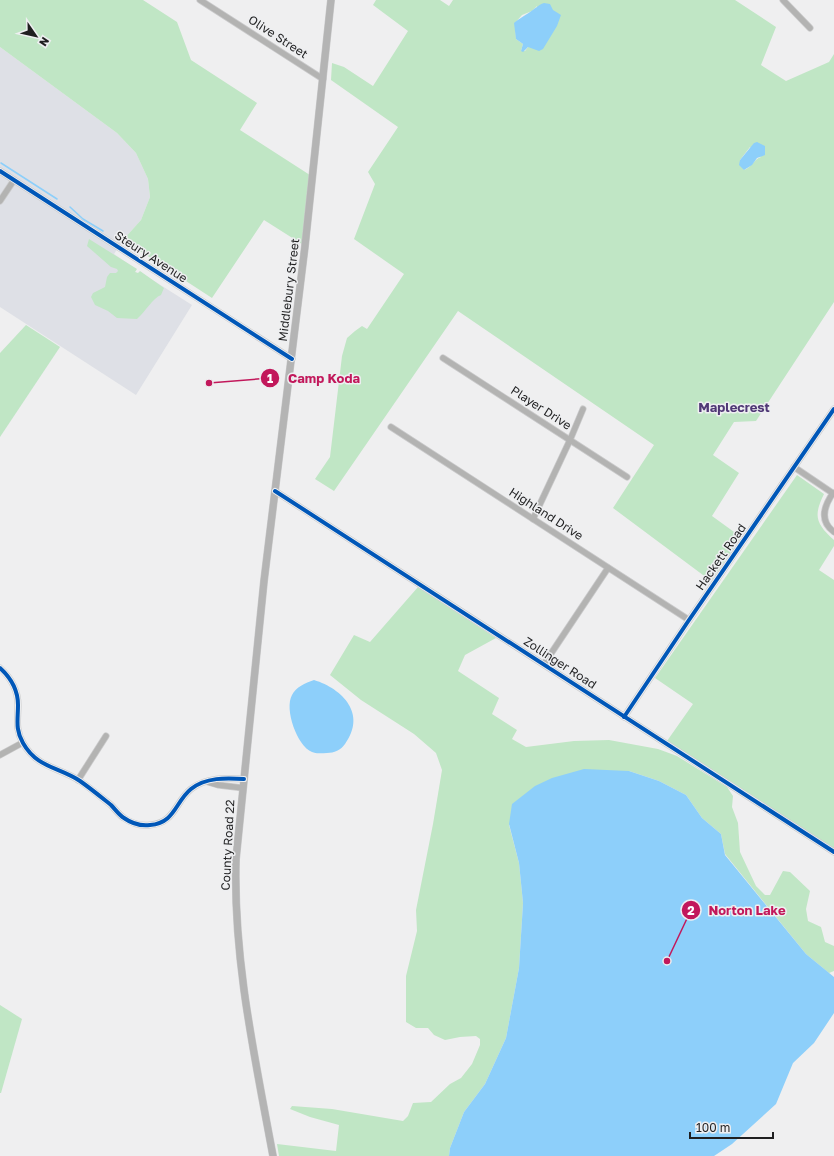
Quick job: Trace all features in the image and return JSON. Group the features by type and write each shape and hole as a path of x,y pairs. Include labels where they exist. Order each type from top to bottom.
{"main road":[{"name":"Middlebury Street","path":"264,581 292,359 331,0"},
{"name":"County Road 22","path":"264,581 243,788 236,879 241,953 246,998 273,1156"}],"street":[{"name":"Olive Street","path":"200,0 323,79"},
{"path":"783,0 810,28"},
{"name":"Steury Avenue","path":"0,171 292,359"},
{"path":"0,201 14,180"},
{"name":"Player Drive","path":"443,358 627,477"},
{"name":"Hackett Road","path":"624,717 834,408"},
{"path":"533,519 583,409"},
{"name":"Highland Drive","path":"391,427 689,620"},
{"path":"794,467 834,493 827,502 824,512 828,526 834,532"},
{"name":"Zollinger Road","path":"275,491 834,852"},
{"path":"544,664 608,568"},
{"path":"0,668 11,680 14,688 18,705 16,718 17,730 22,743 30,754 36,760 78,780 124,818 143,825 156,824 169,818 187,793 198,784 218,778 244,779"},
{"path":"78,780 106,736"},
{"path":"0,755 22,743"},
{"path":"208,782 218,785 243,788"}],"shaded area":[{"path":"0,47 117,133 136,153 148,179 150,197 141,220 123,240 114,254 136,269 135,272 138,274 140,272 192,305 136,395 0,307"}],"green space":[{"path":"0,0 143,0 177,22 191,60 257,103 240,130 313,177 305,246 264,220 212,298 123,240 141,220 150,197 148,179 136,153 117,133 0,47"},
{"path":"376,0 440,0 449,6 453,0 735,0 776,27 761,65 786,81 829,62 834,54 834,302 756,421 734,422 713,455 739,473 712,516 741,537 711,581 613,508 654,445 458,311 334,491 315,479 330,457 342,356 347,338 362,326 367,329 404,274 354,239 375,184 368,172 398,127 331,80 332,63 344,67 373,86 408,31 373,5","holes":["537,6 530,47 528,47 525,51 521,51 523,44 516,39 515,23 522,15 532,11","750,147 761,157 744,170 740,160"]},
{"path":"89,239 137,269 135,272 138,273 140,271 164,288 161,295 155,299 137,319 117,318 108,311 95,305 91,297 93,293 105,287 107,277 110,273 116,273 118,271 117,269 111,267 87,246"},
{"path":"26,325 60,347 0,437 0,353"},
{"path":"797,475 824,494 818,508 818,519 823,529 834,540 834,546 819,570 834,580 834,852 715,776 667,741 693,704 655,678"},
{"path":"418,587 496,638 465,655 458,671 499,698 492,714 517,730 512,739 526,747 574,741 609,740 658,749 677,756 727,787 733,796 732,807 738,823 740,852 756,886 765,895 770,895 783,871 790,872 810,891 806,909 808,921 821,927 825,942 834,946 834,971 829,973 806,954 725,854 721,834 702,818 686,795 659,781 629,771 509,825 519,863 523,903 519,968 506,1038 485,1084 464,1112 450,1148 449,1156 279,1156 277,1144 336,1151 339,1125 310,1117 290,1109 292,1106 332,1109 403,1121 408,1116 413,1103 431,1102 450,1084 461,1078 472,1064 480,1045 480,1039 476,1036 445,1040 434,1035 428,1028 416,1028 406,1022 406,976 417,931 416,910 442,770 436,753 414,734 361,700 330,675 354,635 370,642"},
{"path":"0,1005 22,1019 1,1093 0,1093"}],"water":[{"path":"544,3 550,4 553,10 561,15 557,26 543,49 539,51 528,47 523,52 521,51 523,44 516,39 514,23"},
{"path":"757,142 765,146 765,155 757,158 752,165 744,170 739,165 740,160 754,143"},
{"path":"314,680 325,684 342,696 349,704 353,713 354,723 351,733 345,744 337,751 321,753 312,752 301,743 293,726 290,709 292,695 301,686"},
{"path":"584,769 629,771 659,781 686,795 702,818 721,834 725,855 806,954 834,977 834,1013 814,1043 793,1063 776,1104 732,1144 714,1156 449,1156 450,1148 464,1112 485,1084 506,1038 519,968 523,903 519,863 509,824 512,804 535,786 552,778"}],"waterway":[{"path":"1,163 57,199"},
{"path":"70,207 83,219 103,231"}],"cycle path":[{"path":"0,171 292,359"},
{"path":"624,717 834,409"},
{"path":"275,491 834,852"},
{"path":"0,668 11,680 17,694 20,738 35,758 80,781 111,805 122,817 136,824 150,825 165,820 170,816 186,794 191,789 203,782 216,779 244,779"}],"place":[{"name":"Camp Koda","path":"209,383"},
{"name":"Norton Lake","path":"667,961"}],"district":[{"name":"Maplecrest","path":"734,407"}]}
